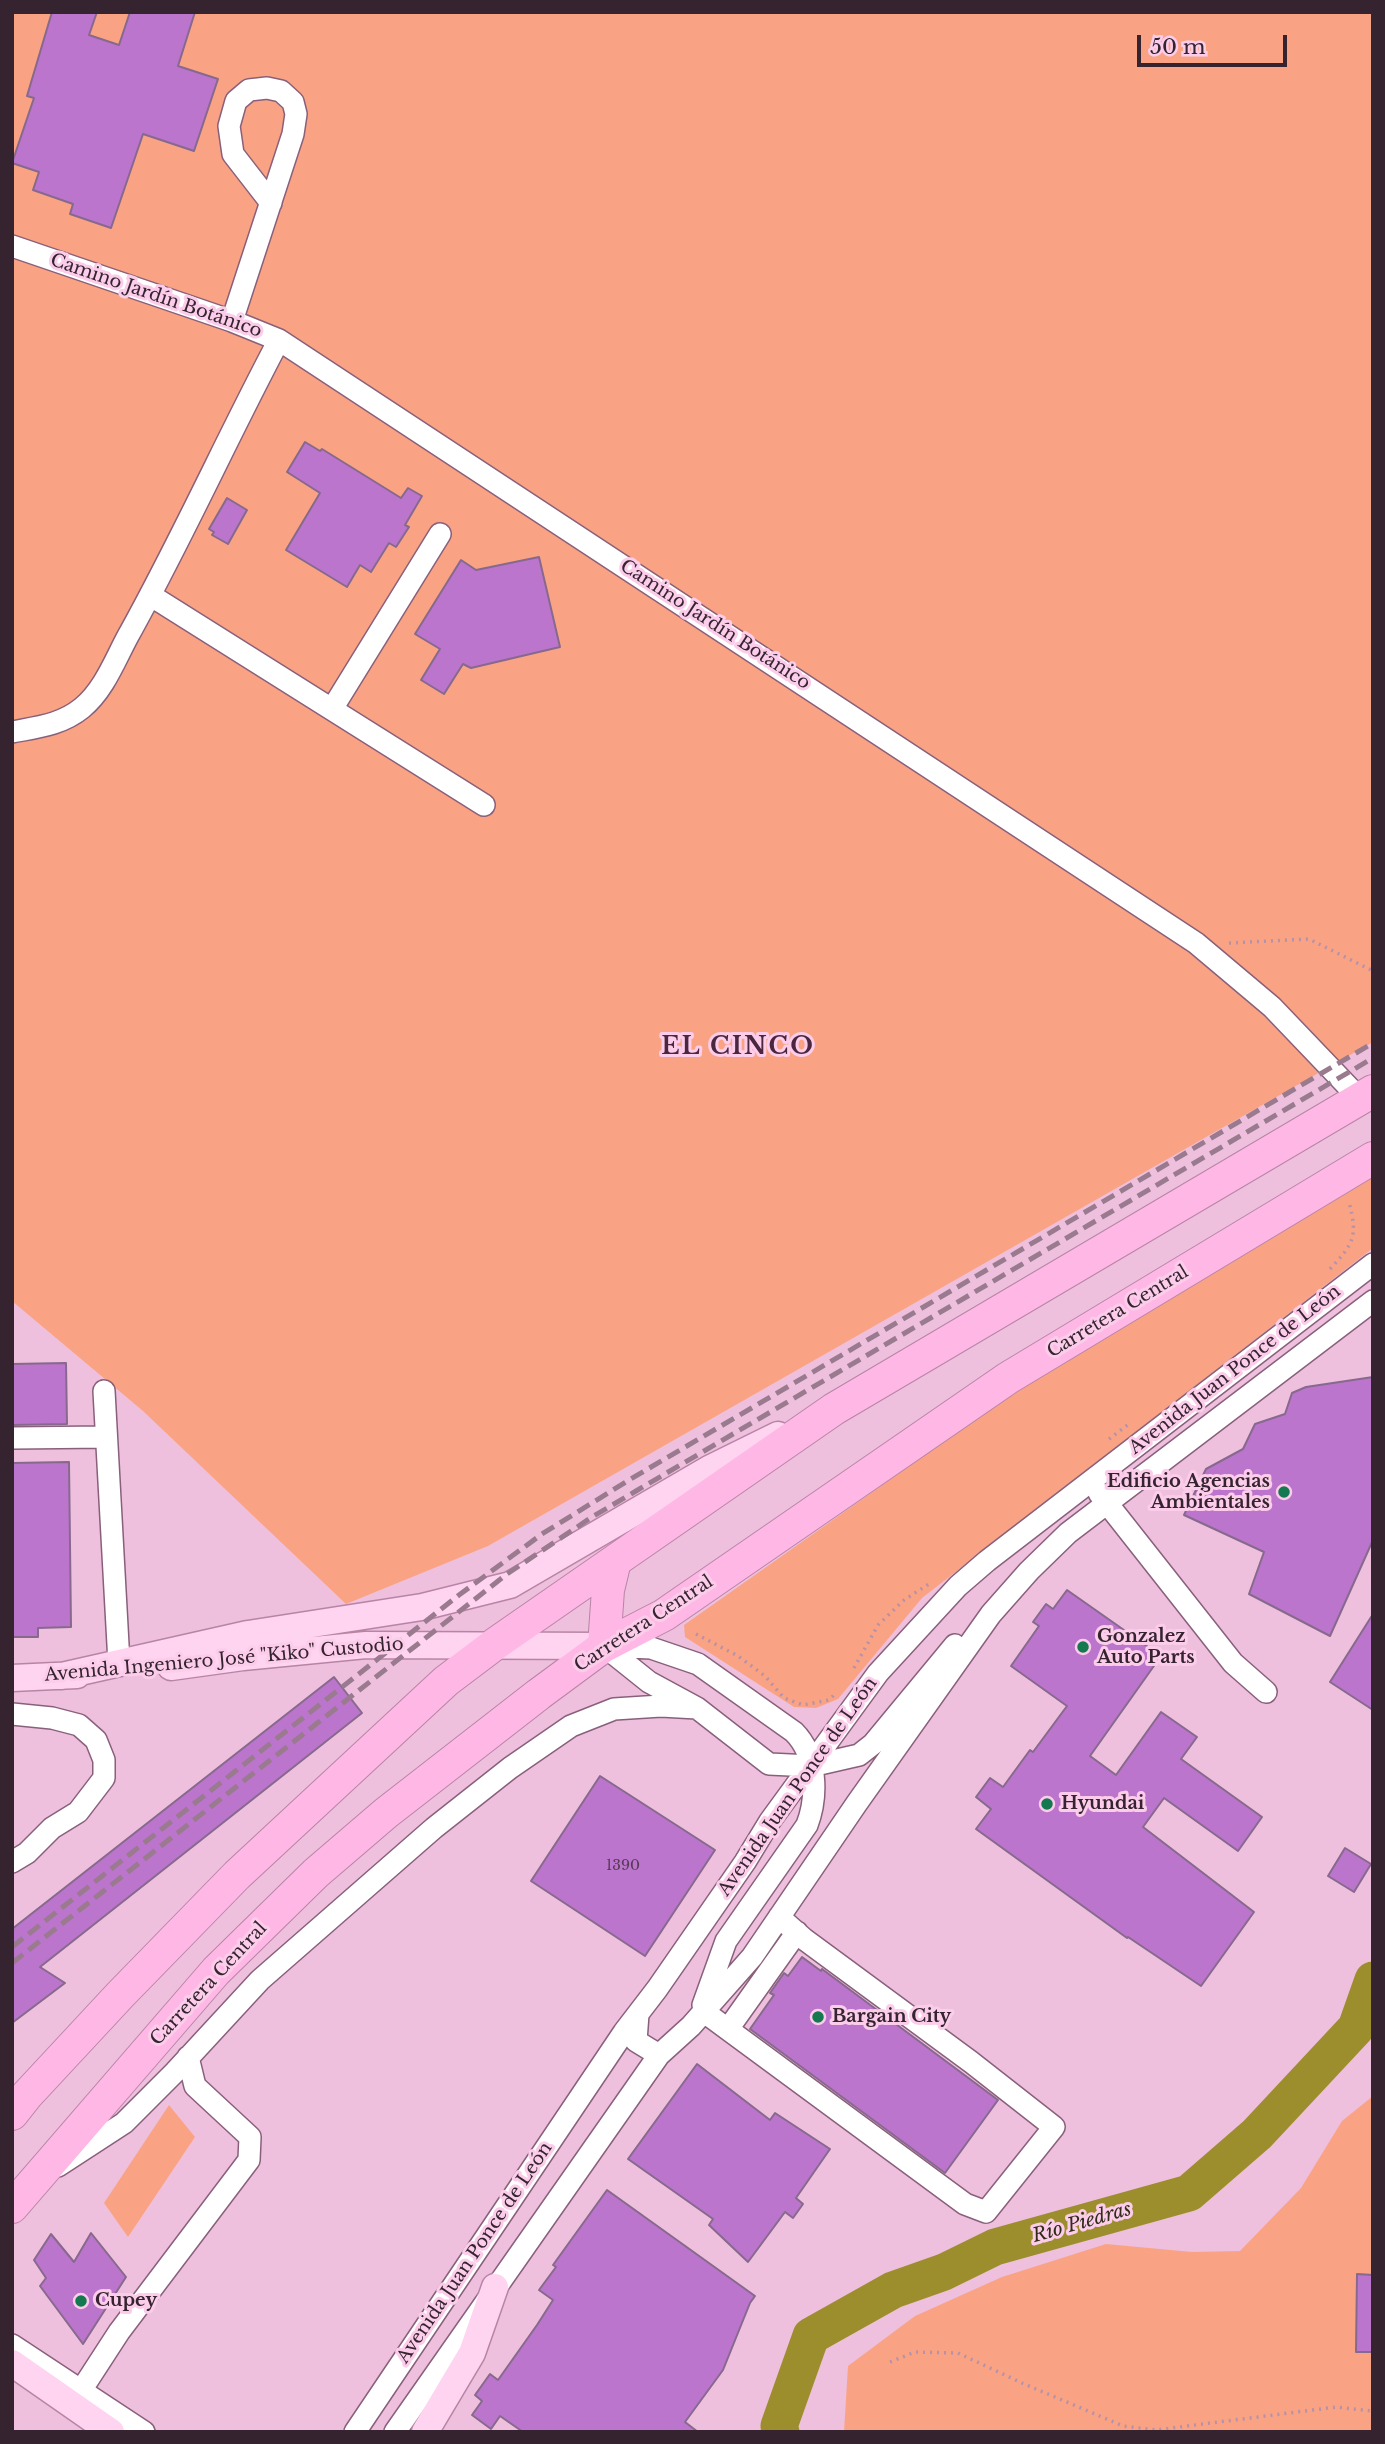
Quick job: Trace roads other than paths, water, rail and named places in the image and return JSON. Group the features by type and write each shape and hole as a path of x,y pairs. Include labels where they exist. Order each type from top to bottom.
{"highway":[{"path":"12,2114 120,1995 237,1875 446,1681 495,1644 834,1409 1366,1095"},
{"name":"Carretera Central","path":"12,2207 216,1971 316,1873 432,1776 604,1646 664,1615 1007,1378 1373,1158"},
{"path":"604,1646 608,1590 615,1561"}],"main road":[{"path":"62,1676 248,1634 422,1607 510,1585 709,1469 834,1409"},
{"name":"Avenida Ingeniero José \"Kiko\" Custodio","path":"12,1678 146,1671 243,1657 366,1645 604,1646"},
{"path":"425,2432 472,2353 495,2287"},
{"path":"12,2363 111,2432"}],"street":[{"path":"232,321 271,203 293,134 296,114 293,102 282,91 267,88 249,90 236,101 229,126 233,154 271,203"},
{"name":"Camino Jardín Botánico","path":"12,246 232,321 279,340 1196,943 1272,1007 1366,1095"},
{"path":"12,732 60,723 84,707 104,681 279,340"},
{"path":"332,709 440,534"},
{"path":"150,594 484,806"},
{"name":"Avenida Juan Ponce de León","path":"355,2432 638,2014 745,1862 770,1821 878,1673 958,1586 1373,1264"},
{"name":"Avenida Juan Ponce de León","path":"395,2432 659,2055 691,2026 752,1957 991,1614 1068,1533 1373,1301"},
{"path":"104,1391 119,1663"},
{"path":"12,1438 106,1437"},
{"path":"1091,1484 1233,1663 1266,1692"},
{"path":"604,1646 649,1682 697,1708 769,1764 811,1766 859,1755 873,1744 966,1633 991,1614"},
{"path":"604,1646 651,1648 698,1664 794,1732 805,1743 814,1792 813,1809 807,1825 726,1941 701,2012 728,2029 965,2204 986,2211 1055,2127 779,1917"},
{"path":"36,2180 124,2123 260,1980 434,1828 510,1768 571,1726 614,1709 661,1706 697,1708"},
{"path":"12,1714 52,1718 79,1725 96,1740 104,1760 104,1778 78,1812 52,1828 27,1853 12,1862"},
{"path":"12,1725 52,1718"},
{"path":"728,2029 797,1933"},
{"path":"638,2014 636,2041 659,2055"},
{"path":"82,2389 119,2332 249,2160 250,2137 195,2086 188,2057"},
{"path":"12,2345 144,2432"}],"waterway":[{"name":"Río Piedras","path":"781,2432 779,2426 811,2336 893,2290 944,2272 995,2247 1189,2193 1257,2134 1356,2028 1373,1980"}],"railway":[{"path":"12,1947 459,1595 542,1534 629,1480 1373,1043"},
{"path":"12,1963 507,1574 592,1517 1373,1058"}],"place":[{"name":"Edificio Agencias Ambientales","path":"1284,1492"},
{"name":"Gonzalez Auto Parts","path":"1083,1647"},
{"name":"Hyundai","path":"1047,1804"},
{"name":"Bargain City","path":"818,2017"},
{"name":"Cupey","path":"81,2301"}],"district":[{"name":"EL CINCO","path":"738,1047"}]}
